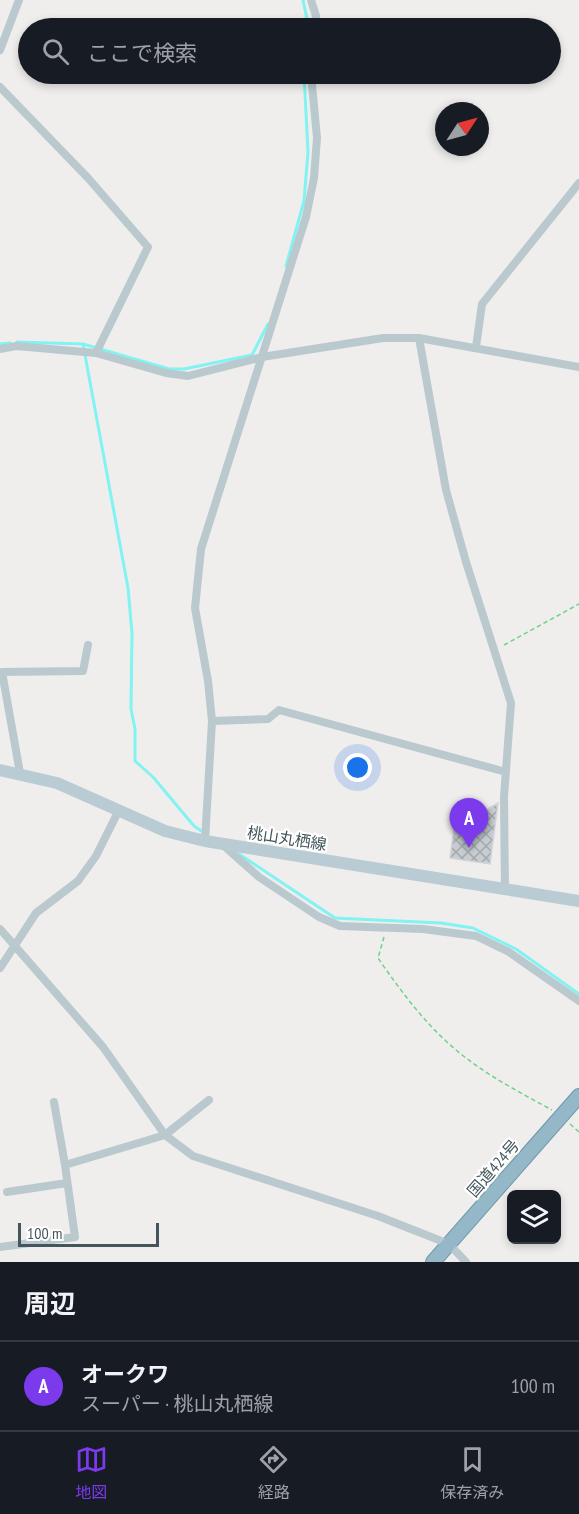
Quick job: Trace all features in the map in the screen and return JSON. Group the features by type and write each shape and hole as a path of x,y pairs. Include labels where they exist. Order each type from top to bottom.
{"highway":[{"name":"国道424号","path":"433,1262 579,1096"}],"main road":[{"name":"桃山丸栖線","path":"0,770 57,783 165,831 205,841 505,891 579,901"}],"street":[{"path":"0,50 19,0"},
{"path":"311,0 316,18"},
{"path":"205,841 212,721 208,681 195,608 201,549 298,251 314,178 317,138 312,84"},
{"path":"0,87 88,178 148,247 96,353"},
{"path":"476,347 482,304 579,183"},
{"path":"0,349 16,346 96,353 166,373 188,376 262,357 383,338 419,338 579,367"},
{"path":"419,338 446,490 511,703 506,772 505,891"},
{"path":"20,773 2,672 83,671 88,645"},
{"path":"212,721 268,718 279,711 506,772"},
{"path":"0,968 36,914 78,881 96,856 119,810"},
{"path":"222,844 259,877 319,917 340,926 452,932 476,936 509,952 579,1002"},
{"path":"0,929 103,1047 165,1135 193,1156 378,1215 449,1244 466,1262"},
{"path":"65,1165 165,1135 209,1100"},
{"path":"0,1247 75,1237 54,1102"},
{"path":"7,1192 68,1183"}],"path":[{"path":"494,651 579,604"},
{"path":"387,928 378,958 404,996 454,1049 502,1082 562,1115"}],"building":[{"path":"498,803 490,864 450,858 454,828"}],"waterway":[{"path":"303,0 307,18"},
{"path":"286,266 304,201 308,152 305,84"},
{"path":"17,342 83,344 169,369 184,369 252,355 268,324"},
{"path":"0,344 10,343"},
{"path":"83,344 128,588 132,633 131,709 135,729 135,761 153,777 194,826 203,832"},
{"path":"239,854 335,918 441,923 473,928 516,949 579,994"}],"place":[{"name":"オークワ","path":"469,848"}]}
